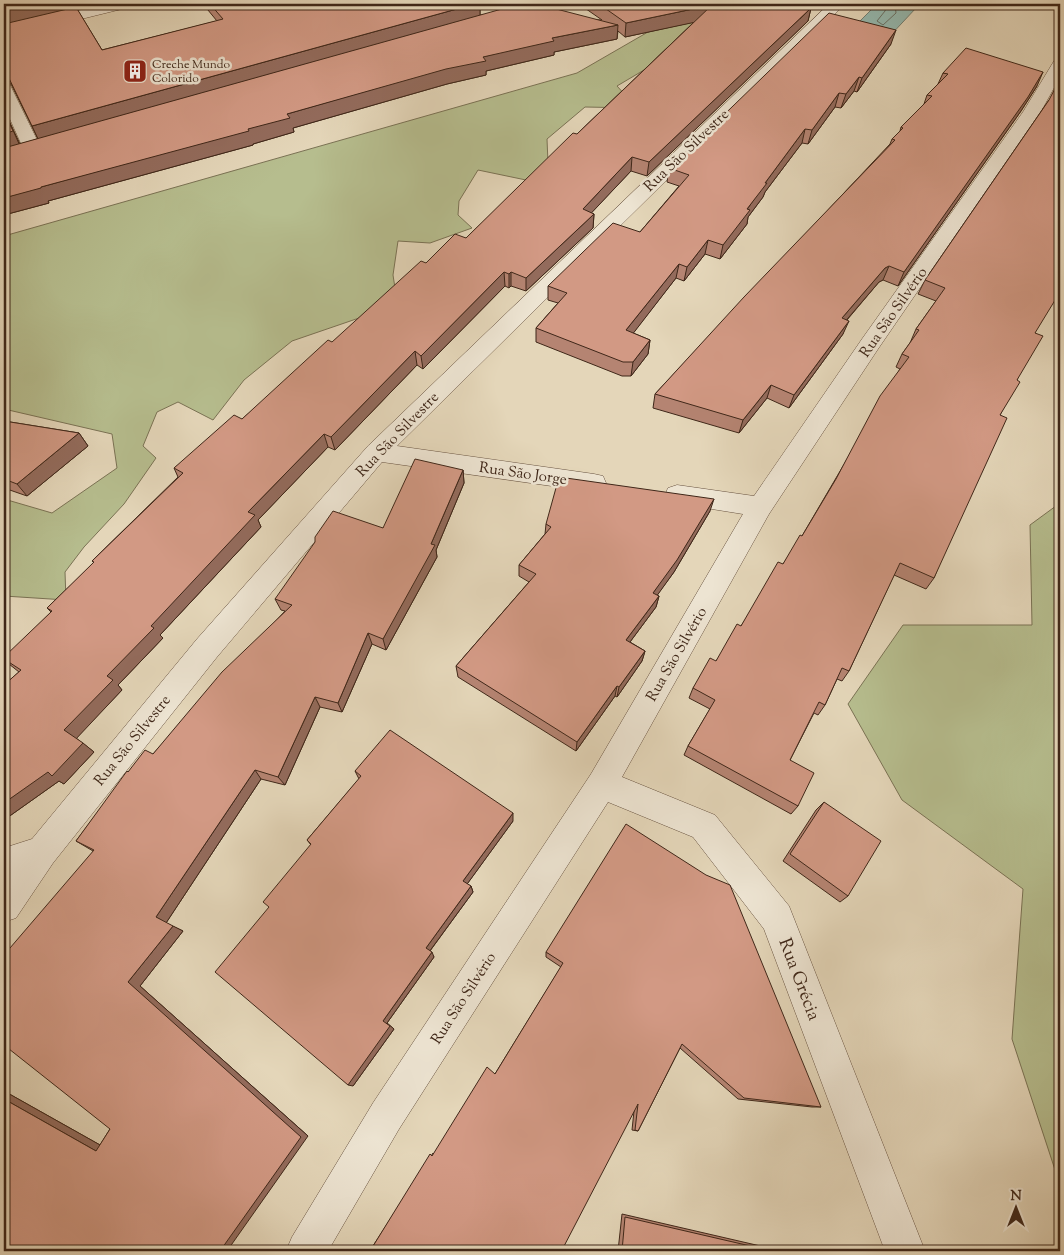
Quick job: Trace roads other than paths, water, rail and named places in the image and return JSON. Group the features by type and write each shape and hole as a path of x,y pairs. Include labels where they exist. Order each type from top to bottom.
{"street":[{"path":"4,33 125,4"},
{"path":"510,4 527,9"},
{"path":"486,20 547,4"},
{"name":"Rua São Silvestre","path":"4,906 42,852 206,648 376,452 837,4"},
{"name":"Rua São Silvério","path":"306,1251 386,1116 602,784 760,507 870,344 1031,113 1060,64"},
{"path":"4,89 26,152 51,145"},
{"name":"Rua São Jorge","path":"376,452 612,486"},
{"path":"652,491 760,507"},
{"name":"Rua Grécia","path":"602,784 704,826 777,918 904,1251"},
{"path":"4,864 42,852"}],"water":[{"path":"877,4 898,4 916,8 888,38 853,28"}],"place":[{"name":"Creche Mundo Colorido","path":"135,71"}]}
